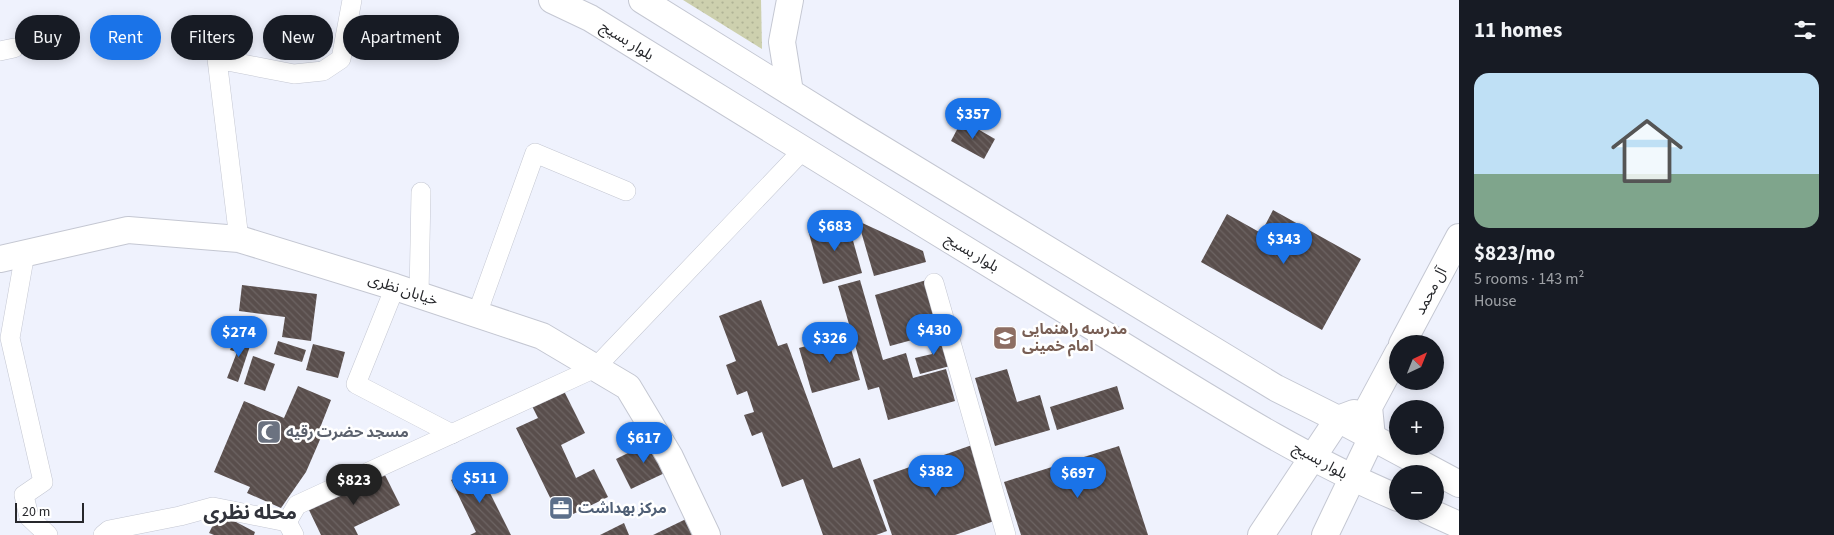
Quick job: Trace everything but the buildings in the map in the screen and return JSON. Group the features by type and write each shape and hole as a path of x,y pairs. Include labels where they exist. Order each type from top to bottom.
{"main road":[{"name":"بلوار بسیج","path":"552,0 590,18 1255,425 1351,479 1389,494"},
{"path":"642,0 1276,388 1459,484"},
{"path":"790,0 782,42 790,92"},
{"name":"خیابان نظری","path":"0,259 128,230 239,240 407,291 542,336 628,387 670,457 707,535"},
{"name":"آل محمد","path":"1407,335 1458,242"},
{"path":"1325,535 1372,438 1369,407 1389,370"},
{"path":"1261,535 1338,419 1369,407"},
{"path":"1444,518 1459,525"}],"street":[{"path":"239,240 217,59 294,74 323,71 342,59 352,0"},
{"path":"103,535 110,530 180,516 213,507 290,529 297,505 595,368 804,150"},
{"path":"477,314 534,153 626,191"},
{"path":"421,192 407,291 356,384 452,434"},
{"path":"25,253 10,338 43,482 24,495 29,517 48,535"},
{"path":"934,283 1006,535"}],"green space":[{"path":"683,0 761,0 762,49"}],"place":[{"name":"مدرسه راهنمایی امام خمینی","path":"1005,338"},
{"name":"مسجد حضرت رقیه","path":"269,432"},
{"name":"مرکز بهداشت","path":"561,508"}],"district":[{"name":"محله نظری","path":"250,513"}]}
